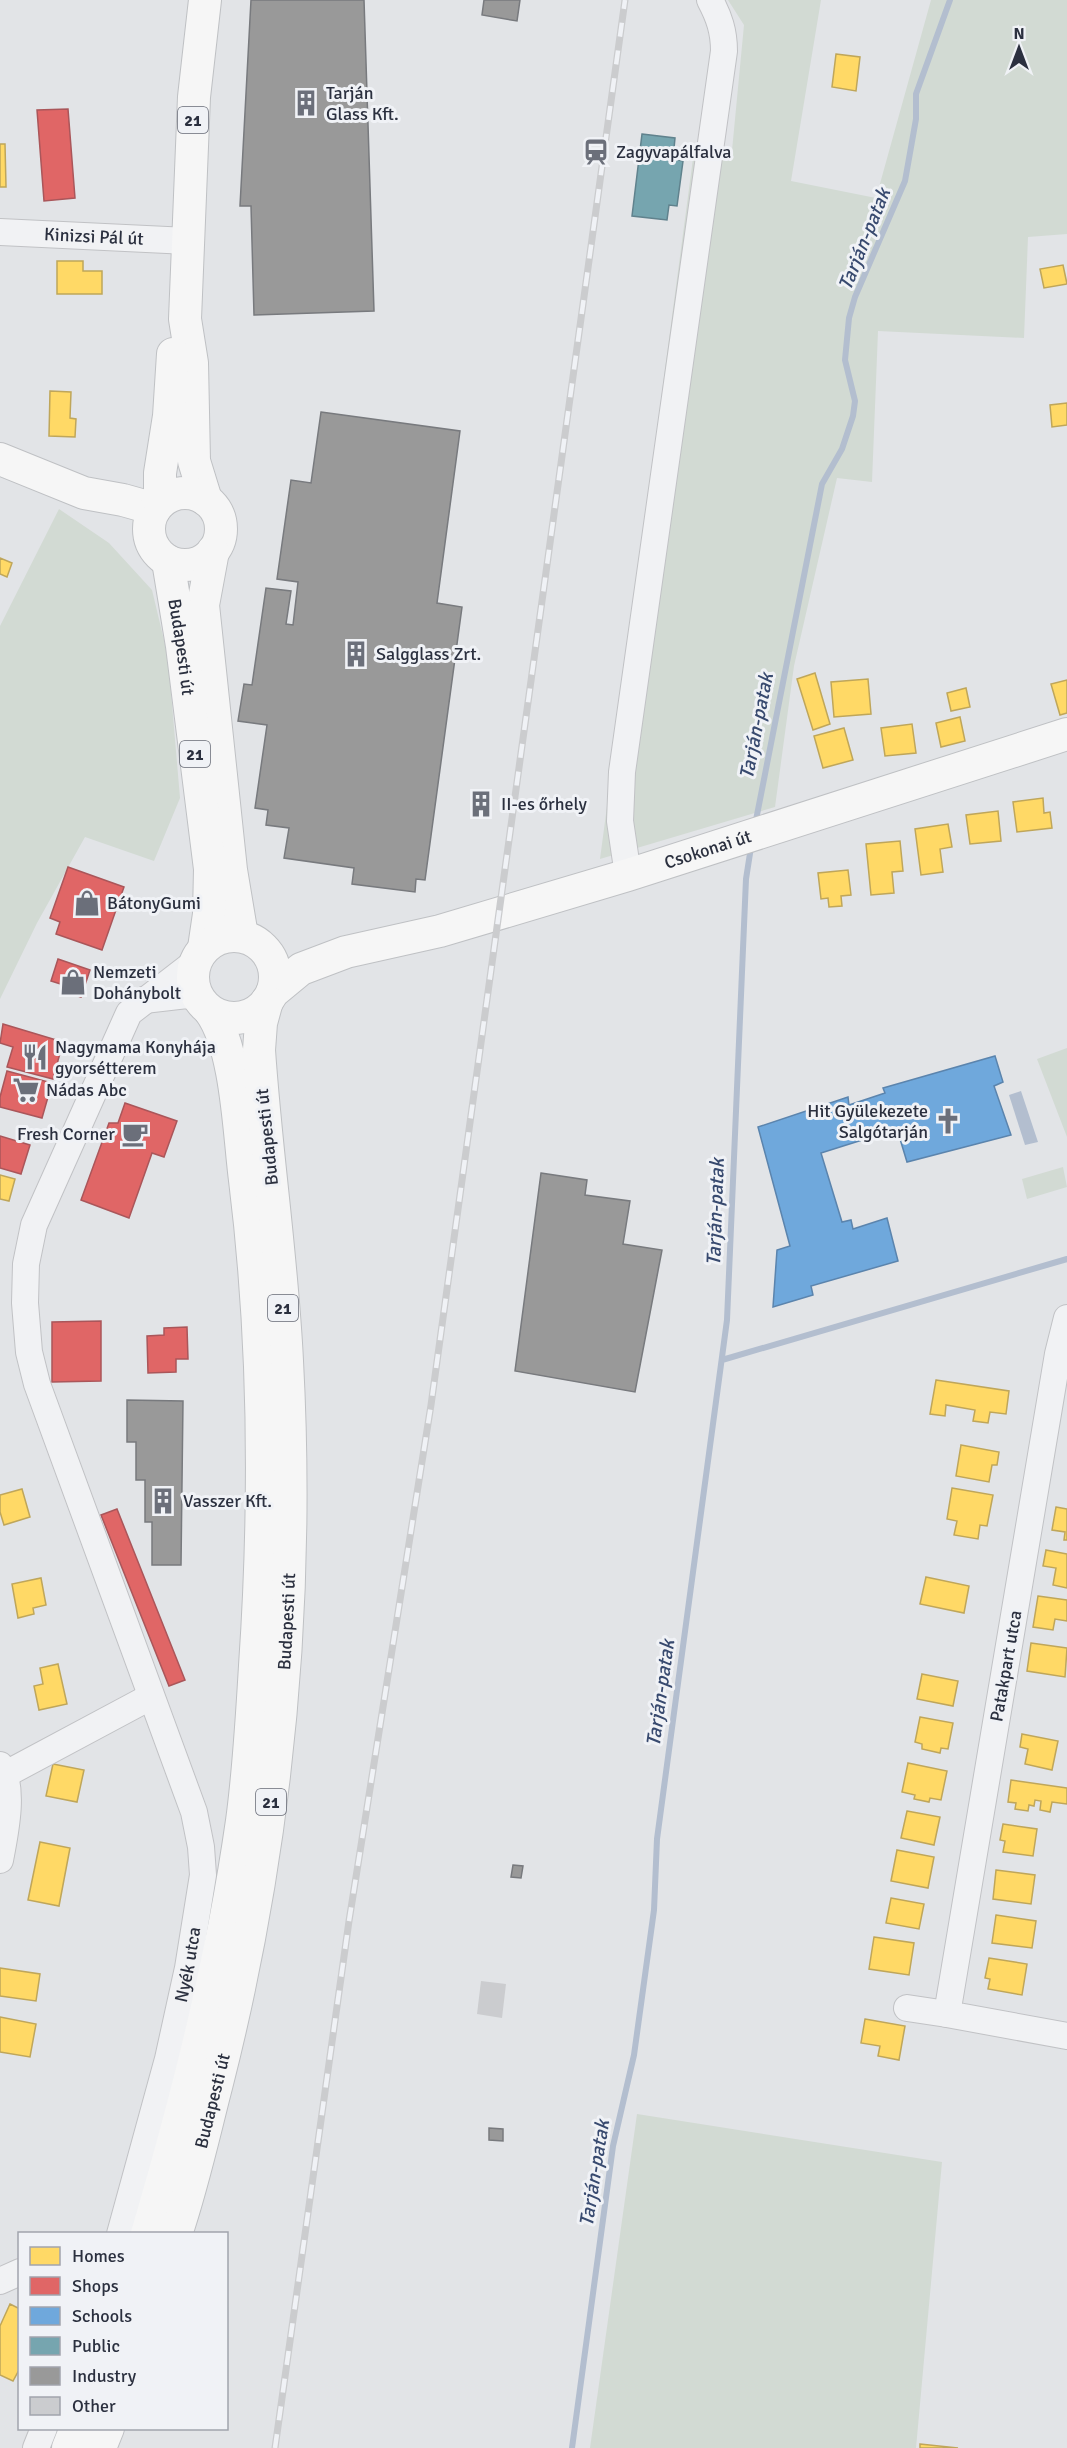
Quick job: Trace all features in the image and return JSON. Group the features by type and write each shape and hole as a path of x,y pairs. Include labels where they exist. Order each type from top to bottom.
{"main road":[{"name":"Budapesti út","path":"205,0 194,97 185,319 192,363 194,460 206,500"},
{"name":"Budapesti út","path":"185,319 172,358 169,416 160,473 158,528 182,646 210,869 209,914 199,955"},
{"path":"0,459 84,493 158,528 184,565 208,557 213,551"},
{"path":"158,528 172,495 186,493 206,500"},
{"name":"21","path":"206,500 215,509 220,519 219,541 213,551"},
{"name":"Budapesti út","path":"213,551 203,605 231,870 255,944"},
{"name":"Csokonai út","path":"346,952 440,931 628,875 1067,734"},
{"path":"199,955 226,936 255,944 346,952"},
{"name":"21","path":"255,944 275,972 269,997"},
{"path":"204,1005 219,1016 236,1018 254,1013 301,969 346,952"},
{"name":"21","path":"199,955 192,980 204,1005"},
{"name":"Budapesti út","path":"177,2232 187,2201 237,2006 268,1826 280,1725 289,1600 291,1482 287,1349 259,1050 261,1023 269,997"},
{"name":"Budapesti út","path":"148,2232 178,2128 216,1964 242,1820 260,1596 262,1421 249,1207 230,1059 218,1022 204,1005"},
{"path":"68,2448 75,2430"},
{"path":"100,2448 107,2430"}],"street":[{"path":"628,875 620,821 622,772 724,51 724,36 720,18 710,0"},
{"name":"Kinizsi Pál út","path":"0,232 188,241"},
{"path":"0,1860 7,1826 3,1769 150,1697 37,1384 30,1353 25,1303 26,1264 34,1224 129,1013 199,955"},
{"path":"144,1000 187,995 204,1005"},
{"name":"Patakpart utca","path":"947,2014 1056,1365 1067,1318"},
{"name":"Nyék utca","path":"121,2232 168,2059 188,1968 202,1875 201,1846 194,1812 150,1697"},
{"path":"907,2008 1067,2036"},
{"path":"0,2281 18,2273"},
{"path":"36,2448 43,2430"}],"shaded area":[{"path":"728,0 821,0 791,181 876,198 931,0 1067,0 1067,234 1028,237 1024,338 878,331 872,482 837,478 794,666 775,807 600,859 694,151 731,161 744,25"},
{"path":"59,509 109,543 152,590 168,657 180,798 154,861 85,837 37,923 0,999 0,626"},
{"path":"1067,1048 1067,1137 1037,1059"},
{"path":"1063,1167 1067,1187 1027,1199 1022,1179"},
{"path":"637,2114 942,2162 916,2448 590,2448"}],"water":[{"path":"1021,1091 1038,1142 1025,1145 1009,1095"}],"building: Homes":[{"path":"836,54 860,57 856,91 832,87"},
{"path":"0,144 5,144 6,187 0,187"},
{"path":"57,261 83,261 83,271 102,271 102,294 57,294"},
{"path":"1063,265 1067,284 1044,288 1040,269"},
{"path":"50,391 71,392 70,418 76,419 75,437 49,436"},
{"path":"1067,403 1067,425 1052,427 1050,405"},
{"path":"0,558 12,563 7,577 0,574"},
{"path":"815,673 830,724 813,730 797,679"},
{"path":"868,679 871,714 834,717 831,682"},
{"path":"1067,680 1067,713 1060,715 1051,684"},
{"path":"966,688 970,707 951,711 947,693"},
{"path":"960,717 965,741 941,747 936,723"},
{"path":"912,724 916,753 885,756 881,728"},
{"path":"844,728 853,760 823,768 814,736"},
{"path":"1043,798 1044,813 1050,812 1052,828 1017,832 1013,802"},
{"path":"998,811 1001,841 970,844 966,815"},
{"path":"948,824 952,847 940,849 943,872 921,875 915,829"},
{"path":"900,841 903,871 892,872 894,893 871,895 866,844"},
{"path":"848,870 851,895 841,896 842,906 829,907 828,898 821,899 818,873"},
{"path":"0,1175 15,1179 9,1201 0,1199"},
{"path":"936,1380 1009,1391 1006,1414 990,1412 988,1423 973,1421 975,1410 946,1405 945,1416 930,1414"},
{"path":"961,1445 999,1452 997,1465 992,1465 989,1482 956,1476"},
{"path":"952,1488 993,1495 987,1526 980,1525 978,1539 954,1535 957,1521 947,1519"},
{"path":"22,1489 30,1517 4,1525 0,1512 0,1495"},
{"path":"1056,1507 1067,1509 1067,1540 1064,1540 1065,1532 1052,1530"},
{"path":"1046,1550 1067,1554 1067,1588 1053,1585 1056,1568 1043,1566"},
{"path":"926,1577 969,1586 964,1613 920,1604"},
{"path":"41,1578 46,1605 33,1608 34,1614 18,1618 12,1584"},
{"path":"1038,1596 1067,1600 1067,1621 1055,1619 1053,1630 1033,1627"},
{"path":"1031,1643 1067,1648 1065,1677 1027,1671"},
{"path":"58,1664 67,1704 39,1710 34,1686 43,1684 40,1668"},
{"path":"922,1674 958,1681 953,1706 917,1699"},
{"path":"920,1717 953,1723 948,1749 941,1748 940,1753 922,1749 922,1744 915,1742"},
{"path":"1022,1734 1058,1741 1052,1770 1025,1764 1028,1749 1020,1747"},
{"path":"908,1763 947,1771 941,1800 930,1798 929,1802 914,1799 915,1795 902,1792"},
{"path":"53,1764 84,1770 77,1802 46,1796"},
{"path":"1011,1780 1067,1788 1067,1804 1052,1802 1050,1812 1040,1810 1041,1801 1035,1800 1034,1806 1029,1805 1028,1811 1015,1809 1016,1803 1008,1802"},
{"path":"907,1811 940,1817 934,1845 901,1838"},
{"path":"1003,1824 1037,1829 1033,1856 1003,1852 1005,1841 1000,1840"},
{"path":"40,1842 70,1848 59,1906 28,1900"},
{"path":"897,1850 934,1857 928,1888 891,1881"},
{"path":"996,1870 1035,1875 1031,1904 993,1899"},
{"path":"891,1898 924,1904 919,1929 886,1923"},
{"path":"996,1915 1036,1921 1032,1948 992,1943"},
{"path":"874,1937 914,1943 909,1975 869,1969"},
{"path":"989,1958 1027,1964 1022,1995 988,1989 990,1979 985,1978"},
{"path":"0,1968 40,1974 36,2001 0,1996"},
{"path":"0,2017 36,2024 30,2057 0,2052"},
{"path":"865,2019 905,2026 899,2060 878,2056 880,2046 861,2043"},
{"path":"10,2304 18,2308 18,2372 13,2381 0,2375 0,2326"},
{"path":"920,2444 958,2448 920,2448"}],"building: Shops":[{"path":"68,109 75,198 44,201 37,110"},
{"name":"BátonyGumi","path":"68,867 124,887 102,950 56,934 60,922 50,918"},
{"path":"58,959 90,970 81,997 65,992 67,986 51,981"},
{"name":"Nagymama Konyhája gyorsétterem","path":"3,1024 63,1042 53,1079 7,1067 13,1047 0,1043"},
{"name":"Nádas Abc","path":"7,1071 52,1083 42,1118 0,1107 0,1097"},
{"path":"125,1103 177,1121 164,1157 152,1153 129,1218 81,1200 109,1123 118,1123"},
{"path":"0,1136 30,1145 21,1174 0,1168"},
{"path":"101,1321 101,1381 52,1382 52,1322"},
{"path":"187,1327 188,1359 176,1359 176,1372 148,1373 147,1336 164,1335 164,1328"},
{"path":"117,1509 185,1680 169,1686 101,1515"}],"building: Schools":[{"path":"995,1056 1003,1082 994,1086 1011,1135 907,1162 897,1129 821,1153 842,1222 851,1220 853,1229 887,1218 898,1261 811,1286 813,1295 773,1307 777,1250 790,1246 758,1127 848,1097 849,1105 885,1093 883,1088"}],"building: Public":[{"path":"642,134 675,138 673,159 683,161 677,206 669,205 667,220 632,216"}],"building: Industry":[{"name":"Tarján Glass Kft.","path":"251,0 364,0 374,311 254,315 251,206 240,206"},
{"path":"484,0 520,0 517,21 482,15"},
{"name":"Salgglass Zrt.","path":"321,412 460,431 437,603 462,607 425,880 416,879 415,892 352,884 354,868 284,858 289,828 266,825 268,810 255,808 267,725 238,721 244,684 252,685 266,588 291,591 286,624 293,625 298,582 277,579 291,480 311,483"},
{"name":"II-es őrhely","path":"477,795 486,796 484,814 475,813"},
{"path":"541,1173 587,1180 585,1195 630,1201 623,1244 662,1250 635,1392 515,1371"},
{"name":"Vasszer Kft.","path":"127,1400 183,1401 181,1565 152,1565 152,1522 145,1522 145,1480 136,1480 136,1442 127,1442"},
{"path":"513,1865 523,1866 521,1878 511,1877"},
{"path":"489,2128 503,2129 503,2141 489,2140"}],"building: Other":[{"path":"481,1981 506,1984 502,2018 477,2014"}],"waterway":[{"name":"Tarján-patak","path":"755,825 822,484 842,449 853,416 855,401 845,360 849,318 855,297 905,181 916,119 916,94 950,0"},
{"name":"Tarján-patak","path":"572,2448 613,2146 634,2055 654,1910 657,1839 727,1320 746,879 751,847"},
{"path":"722,1360 1067,1259"}],"railway":[{"path":"275,2448 349,1921 431,1405 625,0"}],"place":[{"name":"Tarján Glass Kft.","path":"306,103"},
{"name":"Zagyvapálfalva","path":"596,152"},
{"name":"Salgglass Zrt.","path":"356,654"},
{"name":"II-es őrhely","path":"481,804"},
{"name":"BátonyGumi","path":"87,903"},
{"name":"Nemzeti Dohánybolt","path":"73,982"},
{"name":"Nagymama Konyhája gyorsétterem","path":"35,1057"},
{"name":"Nádas Abc","path":"26,1090"},
{"name":"Hit Gyülekezete Salgótarján","path":"948,1121"},
{"name":"Fresh Corner","path":"135,1134"},
{"name":"Vasszer Kft.","path":"163,1501"}]}
